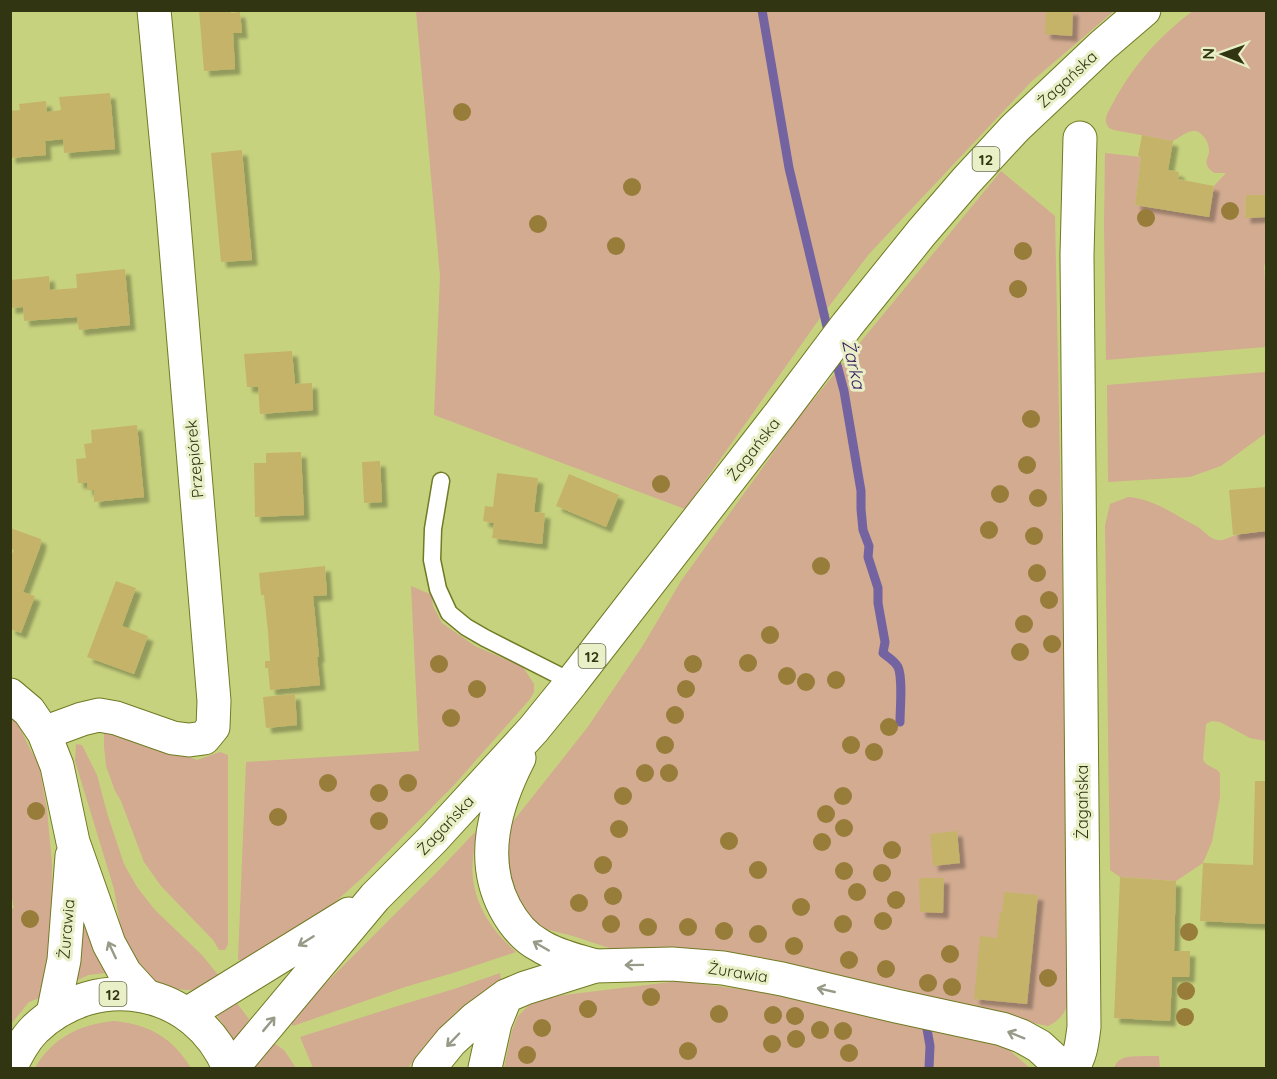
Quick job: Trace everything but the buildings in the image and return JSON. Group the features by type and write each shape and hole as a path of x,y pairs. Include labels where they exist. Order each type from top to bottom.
{"street":[{"name":"Przepiórek","path":"44,733 82,719 99,716 116,718 173,738 189,740 204,738 213,727 214,701 154,10"},
{"name":"Żagańska","path":"231,1068 373,899 432,840 533,730 847,325 966,181 1015,128 1144,10"},
{"name":"Żagańska","path":"1072,1068 1082,1046 1084,1027 1077,255 1080,138"},
{"name":"Żurawia","path":"10,695 29,711 44,733 57,766 73,842 109,944 125,973 146,996"},
{"path":"533,730 510,776 497,811 491,855 492,875 509,917 524,934 555,954 595,966"},
{"name":"Żurawia","path":"53,1014 64,960 73,842"},
{"name":"Żagańska","path":"187,1014 373,899"},
{"name":"Żurawia","path":"429,1068 451,1041 476,1018 506,996 595,966 672,964 723,968 782,979 1002,1029 1039,1046 1063,1068"},
{"name":"12","path":"10,1068 19,1050 34,1030 53,1014 74,1002 122,993 146,996 187,1014 208,1032 231,1068"},
{"path":"485,1068 495,1023 506,996"}],"lane":[{"path":"441,481 433,528 432,560 438,589 449,613 466,627 485,638 572,682"}],"shaded area":[{"path":"1046,10 1072,35 1072,11 1114,11 1032,81 869,254 820,318 685,509 434,415 440,276 416,11"},
{"path":"1193,11 1266,11 1266,195 1246,195 1245,218 1266,217 1266,264 1264,265 1266,347 1106,360 1105,153 1141,157 1135,205 1209,217 1214,186 1226,173 1214,173 1208,168 1206,161 1209,153 1208,145 1197,131 1189,132 1173,141 1114,130 1108,127 1106,122 1110,108 1138,64 1169,30"},
{"path":"1001,171 1055,216 1064,661 1067,1006 1064,1012 1048,1026 873,990 730,955 612,949 541,928 524,909 514,891 506,848 511,824 587,728 642,647 681,581 799,417"},
{"path":"1266,372 1266,433 1221,466 1190,477 1108,482 1107,385"},
{"path":"1128,497 1138,498 1164,508 1198,527 1215,540 1266,531 1266,741 1250,738 1220,722 1212,721 1206,724 1203,760 1220,773 1220,797 1212,842 1203,863 1176,881 1120,877 1110,870 1105,525 1110,504"},
{"path":"411,586 432,595 433,606 442,623 475,646 523,667 534,684 534,692 454,785 362,878 305,929 246,965 238,959 246,762 419,751"},
{"path":"11,718 18,724 39,764 47,809 52,864 51,933 42,997 29,1002 11,1024 10,909 14,908 10,889"},
{"path":"116,728 197,760 220,752 228,755 228,944 225,950 219,950 213,940 161,886 144,862 106,766 104,733"},
{"path":"76,744 82,745 97,775 124,864 137,887 155,910 202,955 223,981 205,989 175,989 164,986 152,979 124,947 114,889 75,761"},
{"path":"476,831 473,873 478,901 488,920 516,952 293,1026 289,1020"},
{"path":"82,888 96,947 106,973 88,975 78,980 78,940"},
{"path":"500,973 501,980 456,1012 425,1045 408,1068 313,1068 300,1037 457,988"},
{"path":"679,981 786,995 927,1029 928,1068 504,1068 512,1030 518,1016 536,1001 564,995"},
{"path":"236,1002 249,1019 235,1042 216,1014"},
{"path":"114,1021 138,1025 159,1034 176,1048 191,1068 35,1068 50,1048 68,1034 90,1025"},
{"path":"930,1029 1008,1049 1030,1068 931,1068"},
{"path":"271,1041 284,1050 296,1068 255,1068"},
{"path":"1159,1056 1160,1068 1114,1068 1119,1061 1129,1057"}],"waterway":[{"name":"Żarka","path":"762,10 789,168 829,335"},
{"name":"Żarka","path":"834,354 844,391 861,491 863,530 869,546 868,557 878,588 878,603 885,642 883,653 895,663 900,672 900,722"},
{"name":"Żarka","path":"927,1029 930,1046 929,1068"}]}
